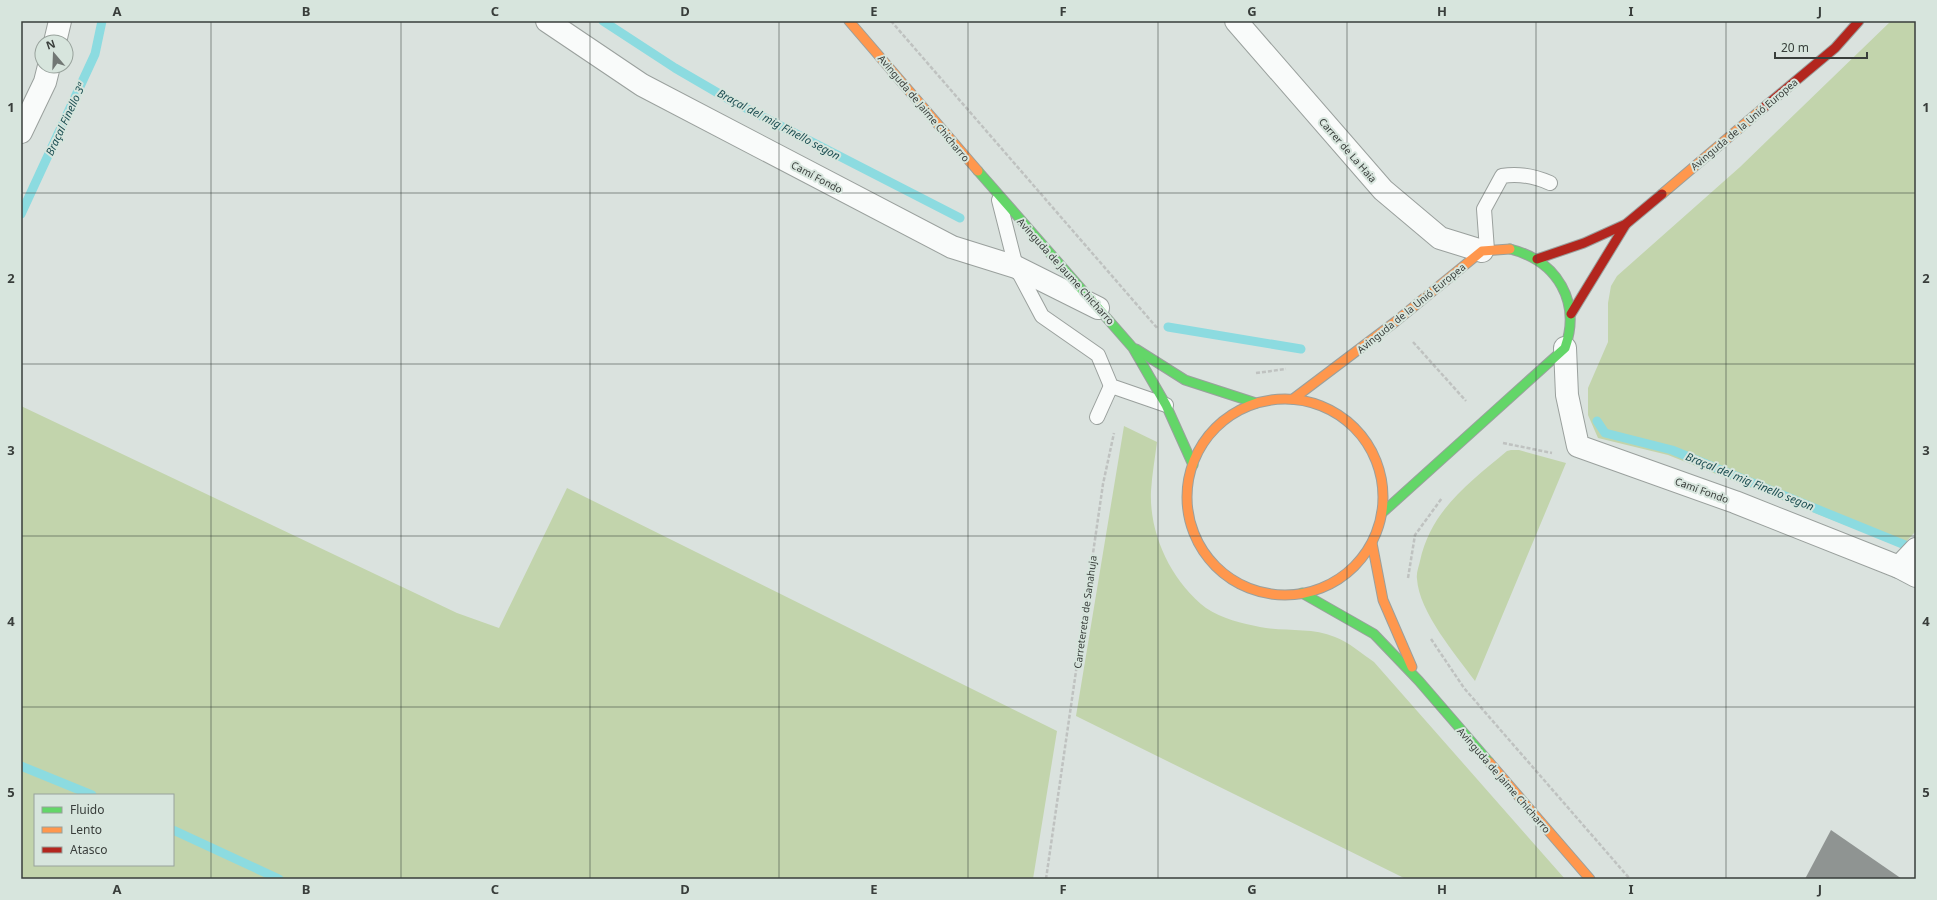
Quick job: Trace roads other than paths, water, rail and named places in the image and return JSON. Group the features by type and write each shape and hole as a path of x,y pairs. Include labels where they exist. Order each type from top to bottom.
{"street":[{"path":"57,34 60,21"},
{"name":"Camí Fondo","path":"547,21 642,85 952,248 1016,267 1099,309"},
{"name":"Avinguda de Jaime Chicharro","path":"850,21 998,195"},
{"name":"Carrer de La Haia","path":"1236,21 1383,190 1440,238 1484,250"},
{"name":"Avinguda de la Unió Europea","path":"1537,259 1584,244 1626,224 1835,48 1859,21"},
{"path":"21,132 45,82 47,74"},
{"name":"Avinguda de Jaume Chicharro","path":"998,195 1133,348 1166,406 1193,465"},
{"name":"Avinguda de la Unió Europea","path":"1570,314 1626,224"},
{"name":"Avinguda de la Unió Europea","path":"1293,399 1395,322 1484,250 1510,250 1524,253 1537,259 1554,274 1566,293 1570,314 1570,331 1566,348"},
{"name":"Avinguda de Jaume Chicharro","path":"1133,348 1185,380 1256,404"},
{"path":"1382,513 1566,348"},
{"name":"Camí Fondo","path":"1566,348 1567,395 1578,446 1735,502 1908,572"},
{"path":"1274,399 1293,399 1316,404 1337,413 1355,428 1370,446 1379,467 1384,490 1382,513 1372,543 1360,561 1343,576 1324,587 1302,593 1279,595 1257,591 1230,577 1218,568 1203,551 1193,531 1188,510 1188,487 1193,465 1203,444 1217,427 1235,413 1256,404 1274,399"},
{"path":"1372,543 1383,600 1418,681"},
{"path":"1908,572 1916,549"},
{"path":"1302,593 1374,634 1418,681"},
{"name":"Avinguda de Jaime Chicharro","path":"1418,681 1590,879"}],"lane":[{"path":"1484,250 1484,209 1502,176 1518,174 1550,182"},
{"path":"998,195 1016,267 1042,316 1098,355 1117,388 1166,406"},
{"path":"1097,417 1117,388"}],"waterway":[{"name":"Braçal Finello 3ª","path":"21,214 95,54 102,21"},
{"name":"Braçal del mig Finello segon","path":"603,21 675,68 730,100 960,218"},
{"name":"Braçal del mig Finello segon","path":"1168,327 1301,349"},
{"name":"Braçal del mig Finello segon","path":"1597,421 1605,433 1672,450 1905,545"},
{"name":"Braçal Finello 3ª","path":"21,766 90,794"},
{"name":"Braçal Finello 3ª","path":"174,830 279,879"}]}
